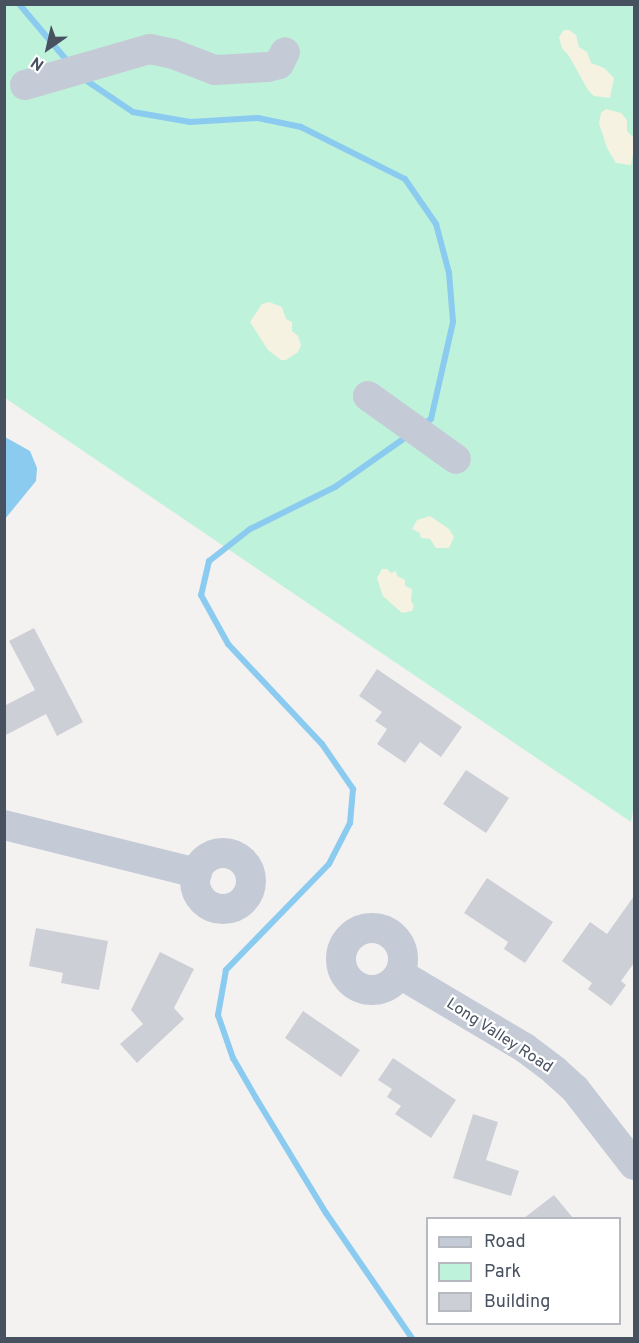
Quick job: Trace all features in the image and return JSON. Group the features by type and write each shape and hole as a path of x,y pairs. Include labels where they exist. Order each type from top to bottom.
{"street":[{"path":"34,82 150,49 172,54 215,70 279,64 285,52"},
{"path":"368,396 448,453"},
{"path":"4,825 197,873"},
{"name":"Long Valley Road","path":"400,974 525,1048 555,1071 575,1089 634,1165"}],"green space":[{"path":"4,5 632,5 634,11 634,806 631,822 5,398"}],"sand":[{"path":"564,30 569,30 576,35 579,47 587,52 591,63 604,68 614,78 610,98 594,96 588,90 562,48 559,37"},
{"path":"606,109 621,113 627,120 627,131 633,137 634,149 631,165 616,163 607,148 599,123 601,113"},
{"path":"269,302 282,307 286,319 292,322 292,331 298,336 301,345 298,352 286,360 281,360 268,350 250,322 262,304"},
{"path":"430,516 449,529 454,537 449,548 436,548 430,539 421,538 420,533 412,529 417,520"},
{"path":"382,569 387,569 391,573 396,571 397,576 405,580 405,586 412,589 411,601 414,606 412,611 402,613 383,596 377,578"}],"water":[{"path":"5,437 30,451 37,468 36,481 5,519"}],"building":[{"path":"34,628 83,722 57,736 46,714 4,736 4,706 35,690 9,641"},
{"path":"377,669 462,727 441,757 420,742 405,763 377,744 387,729 375,721 382,712 359,696"},
{"path":"466,770 509,798 486,833 443,804"},
{"path":"487,878 553,922 525,963 504,949 508,942 464,913"},
{"path":"634,896 634,963 621,981 626,985 611,1006 588,989 592,983 562,961 590,922 607,934"},
{"path":"36,928 108,941 99,990 61,983 63,973 29,966"},
{"path":"160,952 194,969 174,1008 184,1019 137,1063 120,1044 143,1024 131,1010"},
{"path":"303,1011 360,1050 341,1077 285,1038"},
{"path":"393,1058 456,1100 431,1138 395,1114 401,1106 387,1097 392,1089 378,1080"},
{"path":"473,1114 498,1122 486,1160 519,1171 511,1196 453,1178"},
{"path":"554,1195 572,1217 525,1217"}],"waterway":[{"path":"19,4 69,63"},
{"path":"84,79 133,112 190,122 258,118 301,127 405,179 436,224 449,273 453,322 431,419 422,425"},
{"path":"409,435 335,487 250,529 209,561 201,595 228,644 322,744 353,789 350,823 329,864 226,970 218,1015 233,1058 256,1098 326,1213 412,1338"}]}
